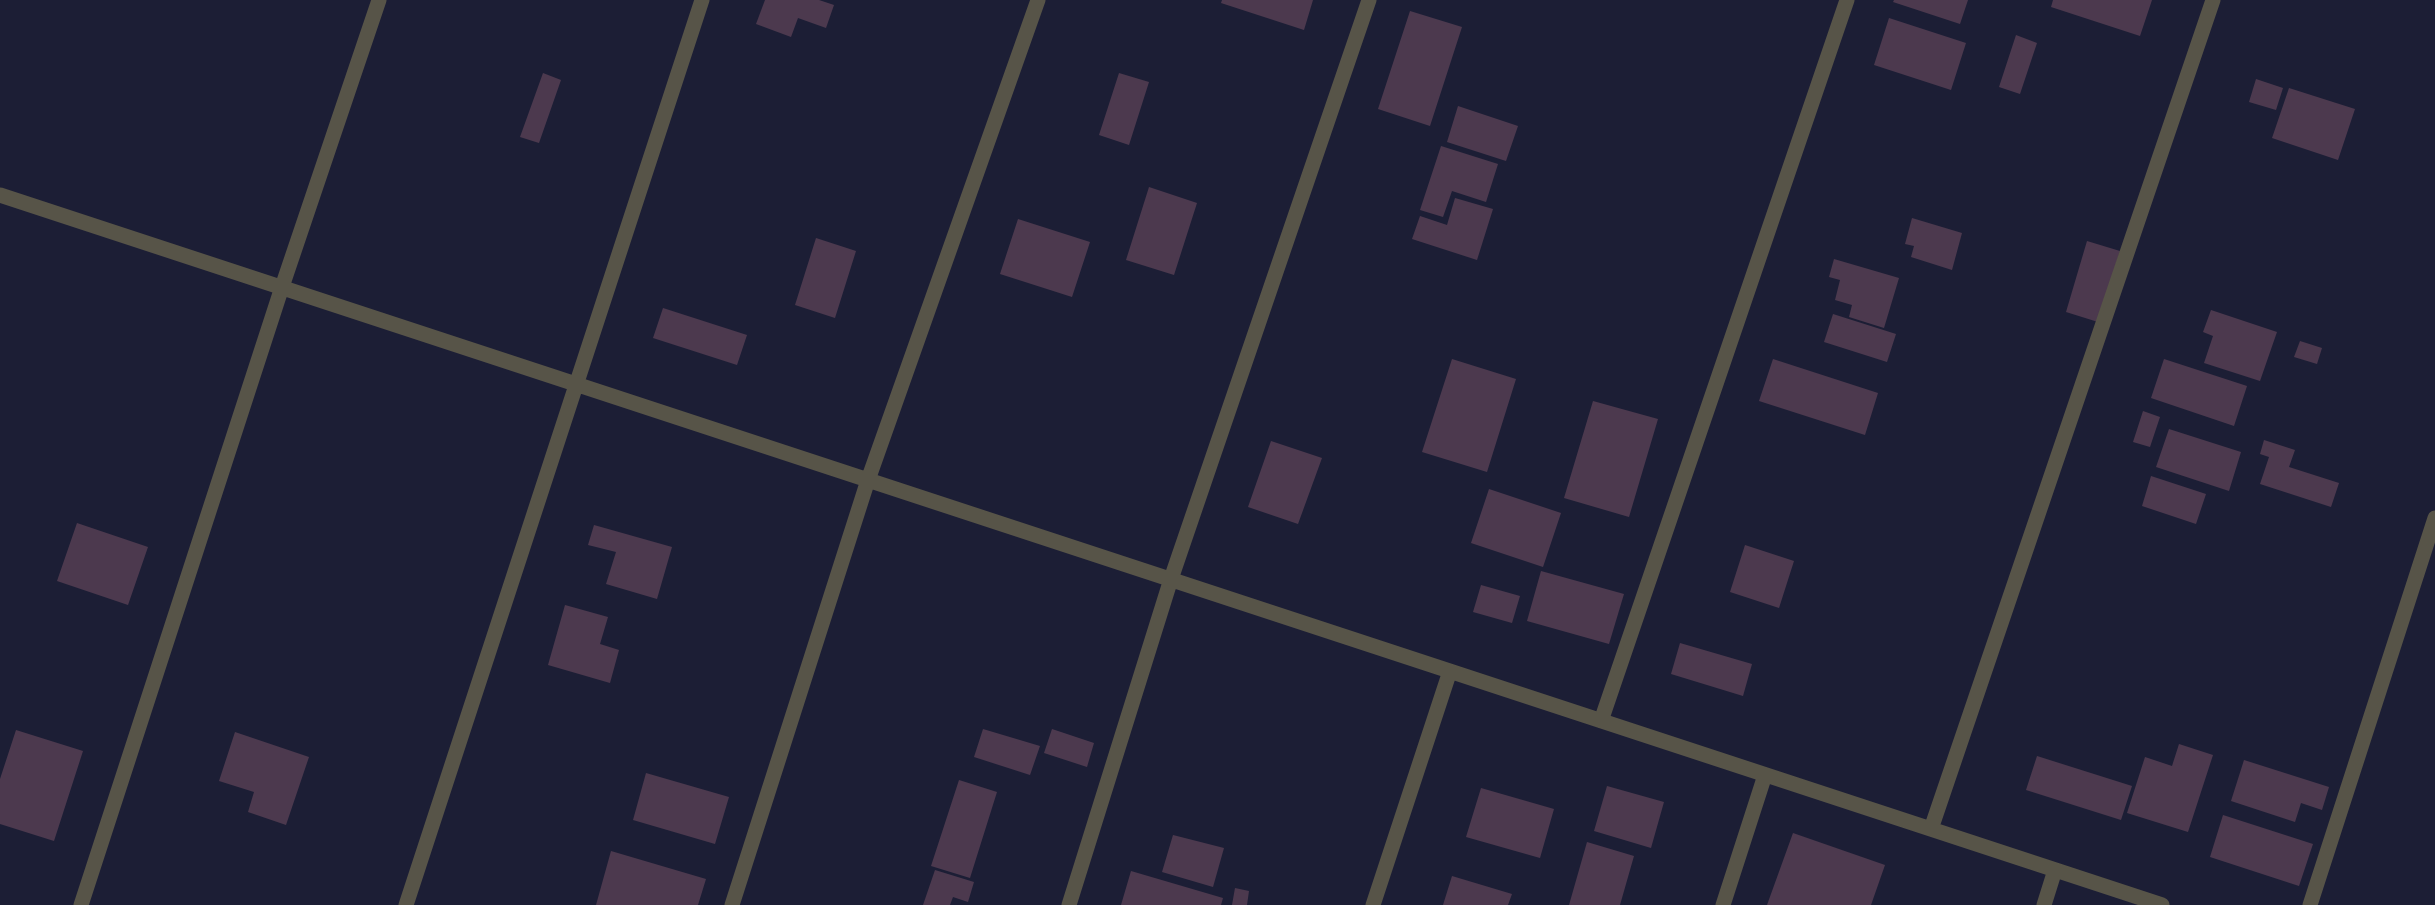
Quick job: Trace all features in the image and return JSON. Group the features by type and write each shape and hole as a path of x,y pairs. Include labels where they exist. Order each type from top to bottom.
{"street":[{"path":"81,905 282,287 379,0"},
{"path":"406,905 702,0"},
{"path":"732,905 868,480 1038,0"},
{"path":"1069,905 1171,579 1369,0"},
{"path":"1601,721 1846,0"},
{"path":"1931,829 2213,0"},
{"path":"0,195 2162,905"},
{"path":"2310,905 2435,518"},
{"path":"1372,905 1450,671"},
{"path":"1723,905 1766,775"},
{"path":"2044,905 2055,870"}],"building":[{"path":"765,0 819,0 834,5 826,28 798,18 791,37 756,24"},
{"path":"1222,0 1313,0 1304,30 1221,3"},
{"path":"1894,0 1968,0 1960,24 1893,2"},
{"path":"2053,0 2152,0 2140,36 2051,7"},
{"path":"1410,11 1462,27 1430,126 1378,109"},
{"path":"1889,18 1966,43 1951,90 1874,65"},
{"path":"2016,35 2037,43 2020,94 1999,87"},
{"path":"543,73 561,80 539,143 520,137"},
{"path":"1119,73 1149,82 1129,145 1099,135"},
{"path":"2256,79 2283,88 2276,110 2249,102"},
{"path":"2289,88 2355,109 2338,160 2272,138"},
{"path":"1458,106 1518,126 1506,161 1447,142"},
{"path":"1441,146 1498,164 1486,202 1452,191 1443,217 1420,210"},
{"path":"1149,187 1197,203 1174,275 1126,260"},
{"path":"1455,198 1493,209 1477,260 1412,239 1420,216 1447,225"},
{"path":"1912,218 1962,233 1952,270 1911,257 1914,246 1905,244"},
{"path":"1018,219 1090,242 1072,297 1000,274"},
{"path":"816,238 856,251 835,318 795,305"},
{"path":"2087,241 2120,251 2098,322 2066,312"},
{"path":"1834,259 1899,278 1884,328 1849,317 1852,305 1835,300 1840,280 1829,277"},
{"path":"663,308 747,335 737,365 653,338"},
{"path":"2211,310 2277,332 2260,381 2204,363 2213,336 2203,332"},
{"path":"1833,314 1896,334 1887,362 1824,342"},
{"path":"2300,341 2322,348 2317,364 2294,357"},
{"path":"1452,359 1516,379 1487,472 1422,452"},
{"path":"1773,359 1878,393 1865,435 1759,401"},
{"path":"2164,359 2247,386 2234,426 2151,398"},
{"path":"1593,401 1658,419 1629,517 1564,498"},
{"path":"2143,411 2160,417 2150,447 2133,442"},
{"path":"2169,429 2241,452 2229,491 2156,467"},
{"path":"2264,440 2295,450 2289,467 2339,483 2331,507 2260,484 2269,457 2260,454"},
{"path":"1271,441 1322,458 1298,524 1248,507"},
{"path":"2151,476 2206,494 2196,524 2142,506"},
{"path":"1489,489 1561,513 1543,567 1471,543"},
{"path":"77,523 148,547 128,605 57,581"},
{"path":"594,525 672,547 657,599 606,584 616,552 588,545"},
{"path":"1745,545 1794,561 1779,608 1730,592"},
{"path":"1541,571 1624,594 1609,644 1527,621"},
{"path":"1481,585 1520,596 1512,623 1473,612"},
{"path":"565,605 608,617 600,644 619,650 610,683 548,665"},
{"path":"1680,643 1752,664 1743,696 1671,674"},
{"path":"983,729 1040,746 1030,775 974,757"},
{"path":"1052,729 1094,743 1087,767 1044,753"},
{"path":"16,730 83,751 54,841 0,824 0,779"},
{"path":"235,732 309,757 286,825 248,812 254,792 219,781"},
{"path":"2179,744 2213,755 2188,832 2127,813 2145,757 2172,766"},
{"path":"2037,756 2132,786 2121,820 2026,790"},
{"path":"2244,760 2329,787 2322,810 2301,803 2295,822 2231,801"},
{"path":"646,773 729,797 715,844 633,820"},
{"path":"959,780 997,792 970,878 931,866"},
{"path":"1607,786 1664,802 1651,848 1594,831"},
{"path":"1481,788 1554,809 1540,858 1466,837"},
{"path":"2223,815 2313,844 2299,886 2210,857"},
{"path":"1793,833 1885,865 1871,905 1767,905"},
{"path":"1173,835 1224,848 1213,887 1162,872"},
{"path":"1587,842 1634,856 1620,905 1569,905"},
{"path":"611,851 706,879 698,905 596,905"},
{"path":"935,870 974,882 968,902 953,897 950,905 923,905"},
{"path":"1131,871 1223,898 1221,905 1121,905"},
{"path":"1452,876 1512,894 1508,905 1443,905"},
{"path":"1235,888 1249,891 1247,905 1232,905"}]}
